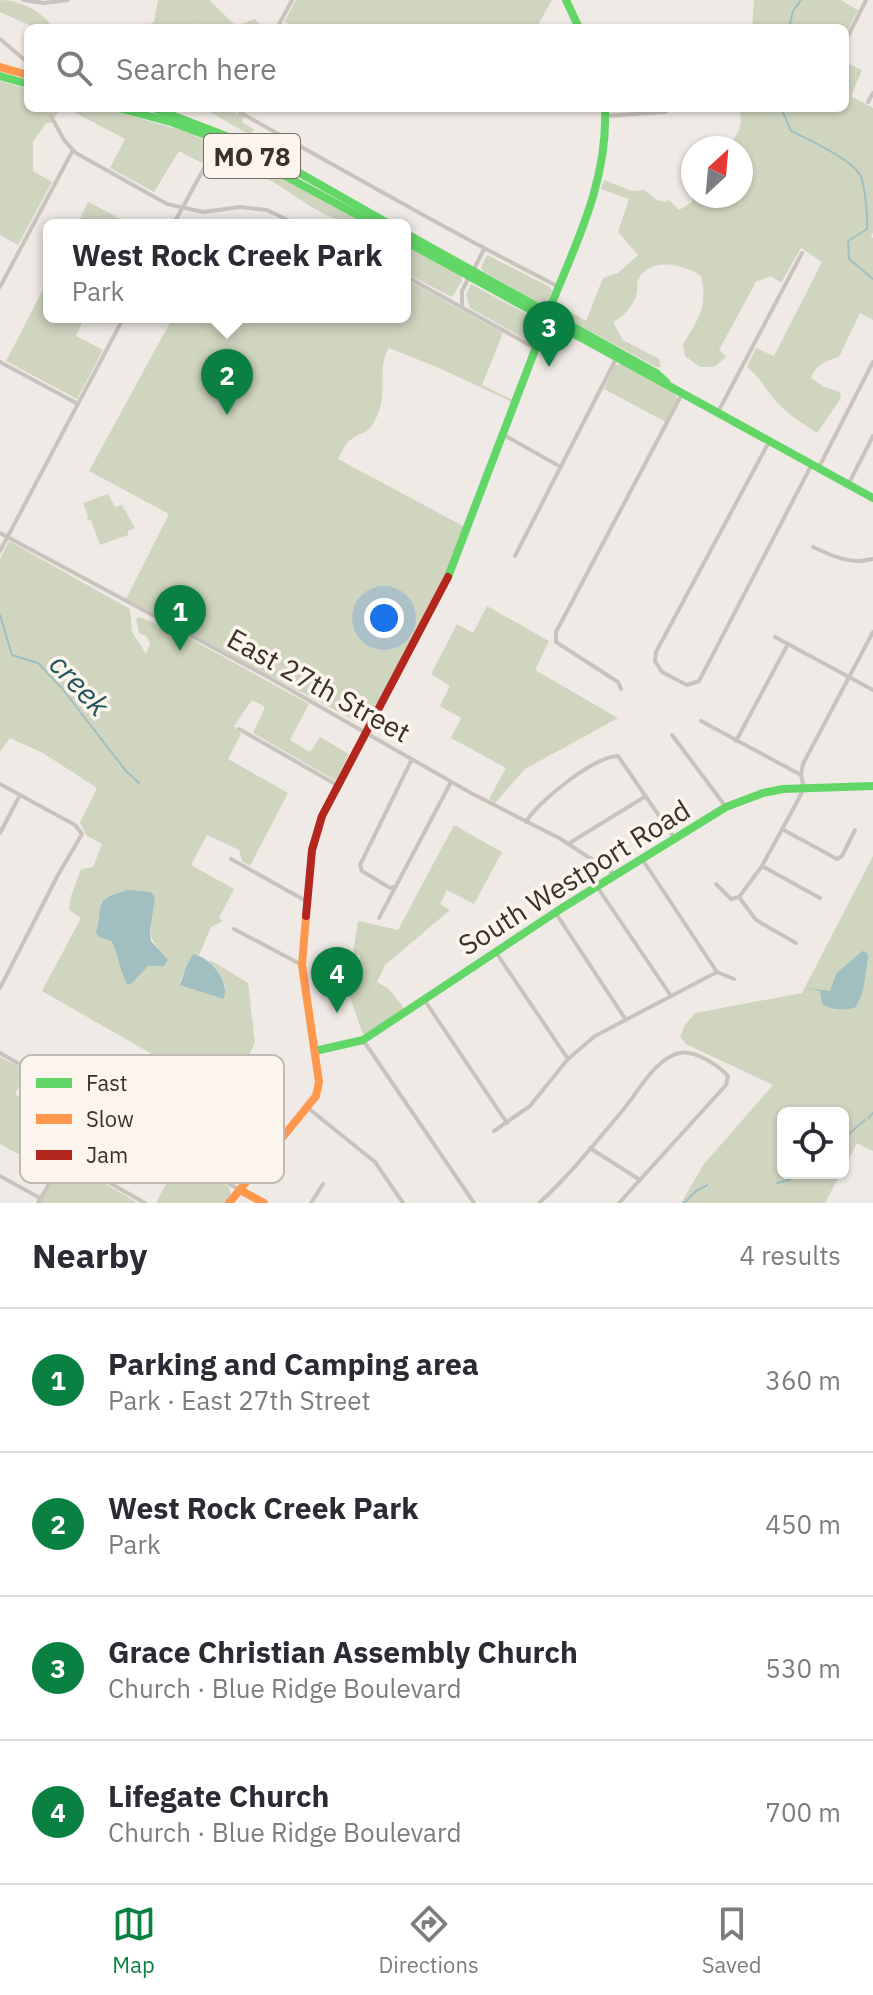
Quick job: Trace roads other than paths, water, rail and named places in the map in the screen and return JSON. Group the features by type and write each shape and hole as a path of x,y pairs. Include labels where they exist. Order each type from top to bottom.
{"main road":[{"path":"566,0 577,24"},
{"path":"0,67 24,74"},
{"path":"0,76 24,83"},
{"name":"MO 78","path":"133,112 252,146 380,219"},
{"name":"MO 78","path":"163,112 221,136 366,219"},
{"path":"284,1137 308,1108 319,1087 302,965 315,836 322,816 448,578 600,175 606,112"},
{"path":"411,237 471,274"},
{"path":"411,244 656,373 666,383"},
{"path":"591,340 616,359 683,392 873,498"},
{"name":"South Westport Road","path":"315,1051 363,1040 555,912 726,807 763,793 872,785"},
{"path":"312,1034 324,1044 334,1047"},
{"path":"229,1203 246,1183"},
{"path":"240,1190 264,1203"}],"street":[{"path":"23,0 44,3 68,0"},
{"path":"279,24 292,0"},
{"path":"849,34 866,0"},
{"path":"0,39 24,59"},
{"path":"868,102 873,93"},
{"path":"240,112 484,249 559,287"},
{"path":"606,112 666,112"},
{"path":"51,116 73,150 167,204 203,212 253,208 288,219"},
{"path":"176,219 221,136"},
{"path":"0,287 73,150"},
{"path":"451,301 462,291 484,249"},
{"path":"718,412 802,253"},
{"path":"411,279 535,348"},
{"path":"462,291 462,307"},
{"path":"0,551 121,323"},
{"path":"515,556 616,359"},
{"path":"0,362 78,404"},
{"path":"770,440 656,652 655,661 662,672 687,685 699,681 873,362"},
{"path":"621,689 618,682 556,642 555,637 683,392"},
{"path":"502,434 560,467"},
{"path":"848,484 873,436"},
{"name":"East 27th Street","path":"0,533 568,844 616,875"},
{"path":"813,547 837,559 863,561 873,558"},
{"path":"716,884 731,899 739,897 762,866 804,788 801,775 803,764 873,632"},
{"path":"775,637 873,690"},
{"path":"736,741 788,644"},
{"path":"701,721 801,775"},
{"path":"239,729 338,786"},
{"path":"672,735 726,807"},
{"path":"526,822 537,805 580,774 611,756 618,756 675,839"},
{"path":"394,887 390,888 360,869 412,759"},
{"path":"379,918 451,782"},
{"path":"0,784 75,825 82,834 0,988"},
{"path":"0,833 20,795"},
{"path":"568,844 646,796"},
{"path":"782,829 837,859 842,856 855,830"},
{"path":"231,859 308,902"},
{"path":"642,859 717,972 734,979"},
{"path":"762,866 820,898"},
{"path":"597,886 671,996"},
{"path":"739,897 756,920 796,943"},
{"path":"555,912 626,1020"},
{"path":"234,929 302,965"},
{"path":"495,952 568,1059"},
{"path":"494,1131 530,1106 568,1059 595,1036 717,972"},
{"path":"423,999 507,1123"},
{"path":"363,1040 474,1203"},
{"path":"0,1053 20,1064"},
{"path":"539,1203 590,1148 652,1073 678,1054 687,1053 721,1069 728,1077 726,1085 619,1203"},
{"path":"308,1108 375,1162 403,1203"},
{"path":"590,1148 640,1180"},
{"path":"0,1176 39,1201 49,1183"},
{"path":"110,1183 145,1203"},
{"path":"228,1183 240,1190"},
{"path":"311,1203 323,1184"}],"water":[{"path":"128,890 151,892 155,897 151,941 168,960 164,966 148,966 131,984 124,979 111,941 96,933 104,900"},
{"path":"862,951 868,957 863,991 856,1007 839,1009 822,1004 820,991 807,988 830,991 836,974"},
{"path":"193,954 212,965 222,979 223,999 180,985"}],"waterway":[{"path":"790,24 793,11 801,0"},
{"path":"783,112 791,131 841,158 861,177 867,229 848,241 849,259 873,279"},
{"name":"creek","path":"0,615 12,655 38,663 139,783"},
{"path":"868,1118 873,1113"},
{"path":"849,1134 865,1120"},
{"path":"777,1183 790,1179"},
{"path":"684,1203 707,1185"}],"place":[{"name":"Grace Christian Assembly Church","path":"549,367"},
{"name":"West Rock Creek Park","path":"227,415"},
{"name":"Parking and Camping area","path":"180,651"},
{"name":"Lifegate Church","path":"337,1013"}]}
